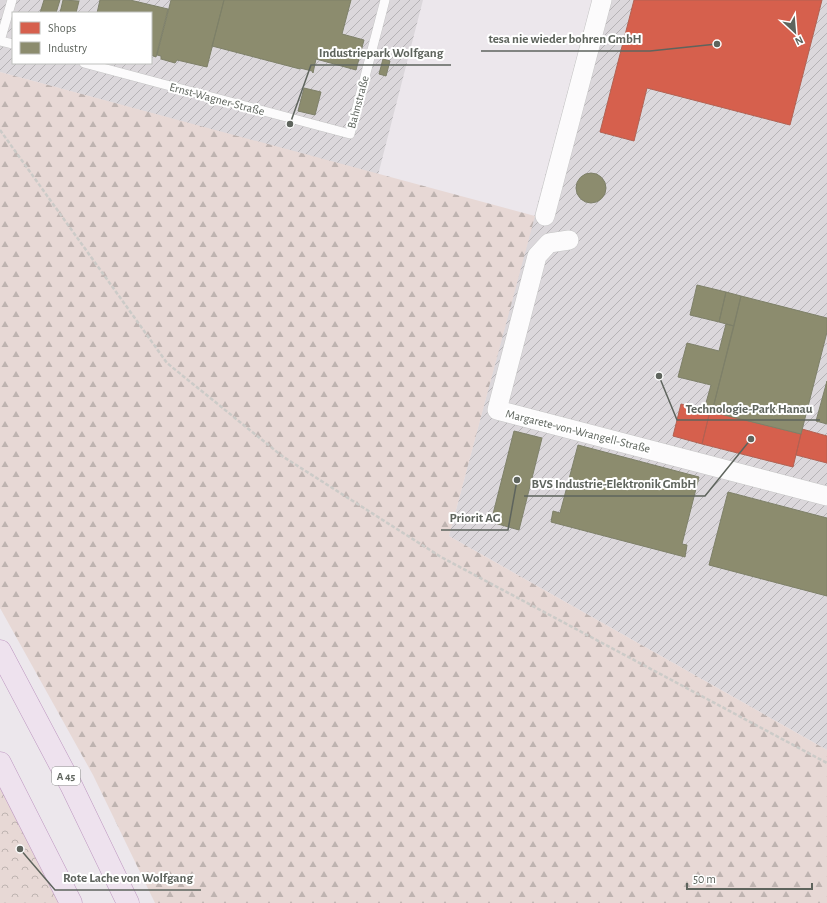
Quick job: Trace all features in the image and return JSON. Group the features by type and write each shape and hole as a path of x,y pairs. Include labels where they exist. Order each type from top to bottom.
{"highway":[{"name":"A 45","path":"0,650 71,785 128,903"},
{"path":"0,763 71,903"}],"street":[{"path":"545,216 602,0"},
{"name":"Margarete-von-Wrangell-Straße","path":"569,240 549,243 537,256 497,410 827,496"}],"lane":[{"path":"12,0 0,41 12,44"},
{"name":"Bahnstraße","path":"350,134 385,0"},
{"name":"Ernst-Wagner-Straße","path":"88,64 350,134"}],"path":[{"path":"0,130 167,363 282,456 440,557 827,763"}],"shaded area":[{"path":"0,0 423,0 378,175 0,72"},
{"path":"592,0 827,0 827,750 449,536"}],"green space":[{"path":"0,72 535,216 449,536 827,750 827,903 155,903 93,775 0,608"},
{"path":"0,770 60,903 0,903"}],"building: Shops":[{"path":"634,0 822,0 790,125 647,88 634,141 600,132"},
{"path":"681,404 710,411 702,444 673,436"},
{"path":"710,411 801,434 793,467 702,444"},
{"path":"802,429 827,436 827,463 796,455"}],"building: Industry":[{"path":"44,0 60,0 56,12 40,12"},
{"path":"63,0 79,1 76,12 60,12"},
{"path":"100,0 130,0 168,9 156,57 152,55 152,12 97,12"},
{"path":"171,0 224,0 207,67 177,60 175,63 161,59 161,56 157,55"},
{"path":"224,0 351,0 342,34 364,40 356,70 316,59 313,73 312,71 212,46"},
{"path":"383,59 390,61 386,76 379,74"},
{"path":"304,88 321,92 315,115 298,111"},
{"path":"591,173 602,177 606,188 602,199 591,203 580,199 576,188 580,177"},
{"path":"697,285 726,292 719,322 690,315"},
{"path":"726,292 741,296 734,326 719,322"},
{"path":"741,296 827,318 827,332 801,434 712,412"},
{"path":"726,324 734,326 712,412 704,410 711,385 678,377 687,343 719,351"},
{"path":"827,381 827,424 816,421"},
{"path":"514,431 542,438 519,530 491,522"},
{"path":"578,445 699,477 682,544 687,545 685,557 551,522 553,511 560,513"},
{"path":"728,492 827,518 827,596 709,565"}],"place":[{"name":"tesa nie wieder bohren GmbH","path":"717,44"},
{"name":"Industriepark Wolfgang","path":"290,124"},
{"name":"Technologie-Park Hanau","path":"659,376"},
{"name":"BVS Industrie-Elektronik GmbH","path":"751,439"},
{"name":"Priorit AG","path":"517,480"},
{"name":"Rote Lache von Wolfgang","path":"20,849"}]}
